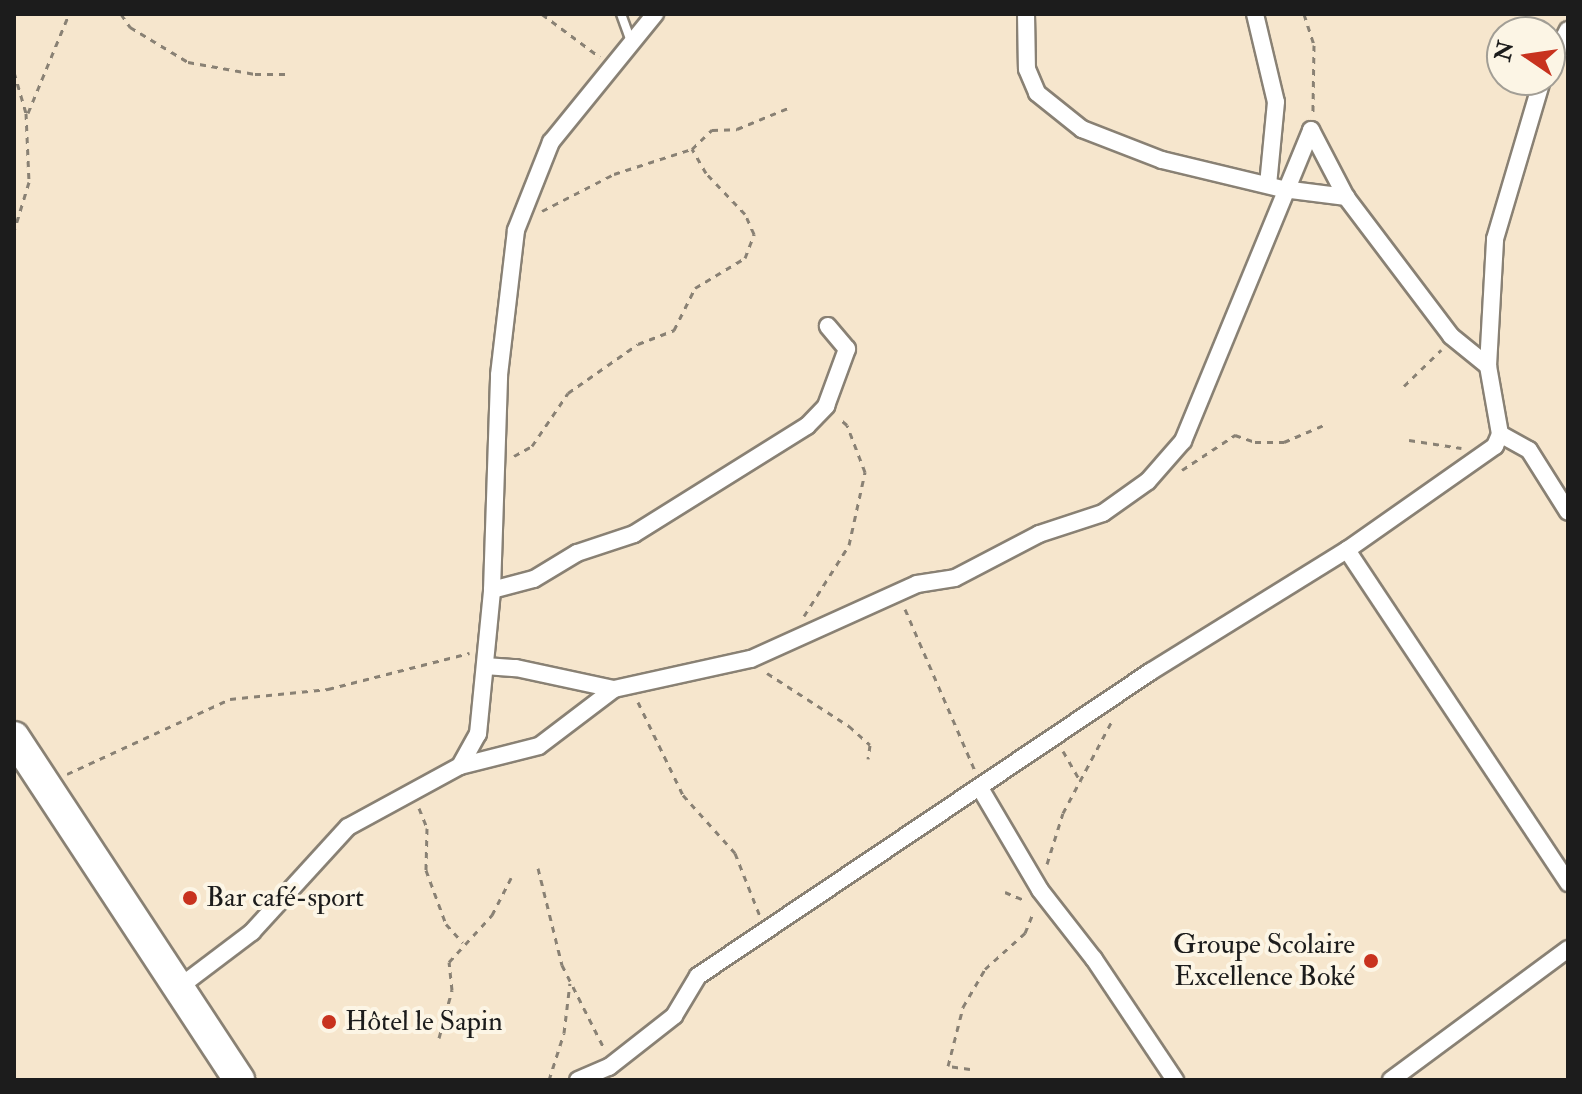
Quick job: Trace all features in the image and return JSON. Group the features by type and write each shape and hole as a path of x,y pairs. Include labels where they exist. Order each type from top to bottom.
{"highway":[{"path":"14,737 239,1080"}],"street":[{"path":"460,766 478,734 487,649 492,590 499,375 516,230 551,142 655,14"},
{"path":"1026,14 1027,69 1037,93 1082,129 1162,160 1276,187 1346,197"},
{"path":"1255,14 1276,102 1276,187"},
{"path":"578,1080 609,1067 674,1016 698,976 1053,737 1347,550 1495,446 1500,434 1488,366 1495,239 1537,96"},
{"path":"178,988 252,932 348,827 460,766 539,746 622,688 761,656 917,584 966,574 1039,534 1103,513 1148,481 1183,441 1206,391 1276,187 1311,130"},
{"path":"1311,130 1346,197 1451,336 1488,366"},
{"path":"492,590 534,579 577,553 634,534 807,426 826,406 847,349 828,326"},
{"path":"1500,434 1529,450 1568,512"},
{"path":"1347,550 1568,883"},
{"path":"485,666 516,668 622,688"},
{"path":"980,788 1040,890 1094,959 1175,1080"},
{"path":"1391,1080 1568,949"}],"lane":[{"path":"621,14 632,45"}],"path":[{"path":"26,117 69,14"},
{"path":"121,14 130,27 188,62 255,74 288,74"},
{"path":"542,14 613,67"},
{"path":"1304,14 1315,60 1311,130"},
{"path":"14,72 26,117 29,182 14,231"},
{"path":"516,230 614,174 692,149 712,130 737,129 788,108"},
{"path":"495,482 519,451 532,446 568,393 638,344 674,330 695,288 745,258 754,234 745,214 706,173 692,149"},
{"path":"1404,386 1436,358 1451,336"},
{"path":"784,646 849,545 865,472 847,425 826,406"},
{"path":"1148,481 1178,472 1235,435 1255,442 1284,442 1324,425"},
{"path":"1409,440 1465,449 1478,459"},
{"path":"899,594 968,749 980,788"},
{"path":"45,784 230,699 328,689 487,649"},
{"path":"761,656 762,669 829,711 870,745 868,759"},
{"path":"622,688 683,795 735,853 767,930"},
{"path":"1053,737 1081,782"},
{"path":"410,795 427,828 425,851 431,884 446,924 463,943"},
{"path":"538,868 571,982 598,1029 609,1067"},
{"path":"439,1038 452,990 446,972 463,943 492,915 511,878"},
{"path":"1005,892 1034,903"},
{"path":"549,1080 564,1033 571,982"}],"place":[{"name":"Bar café-sport","path":"190,898"},
{"name":"Groupe Scolaire Excellence Boké","path":"1371,961"},
{"name":"Hôtel le Sapin","path":"329,1022"}]}
